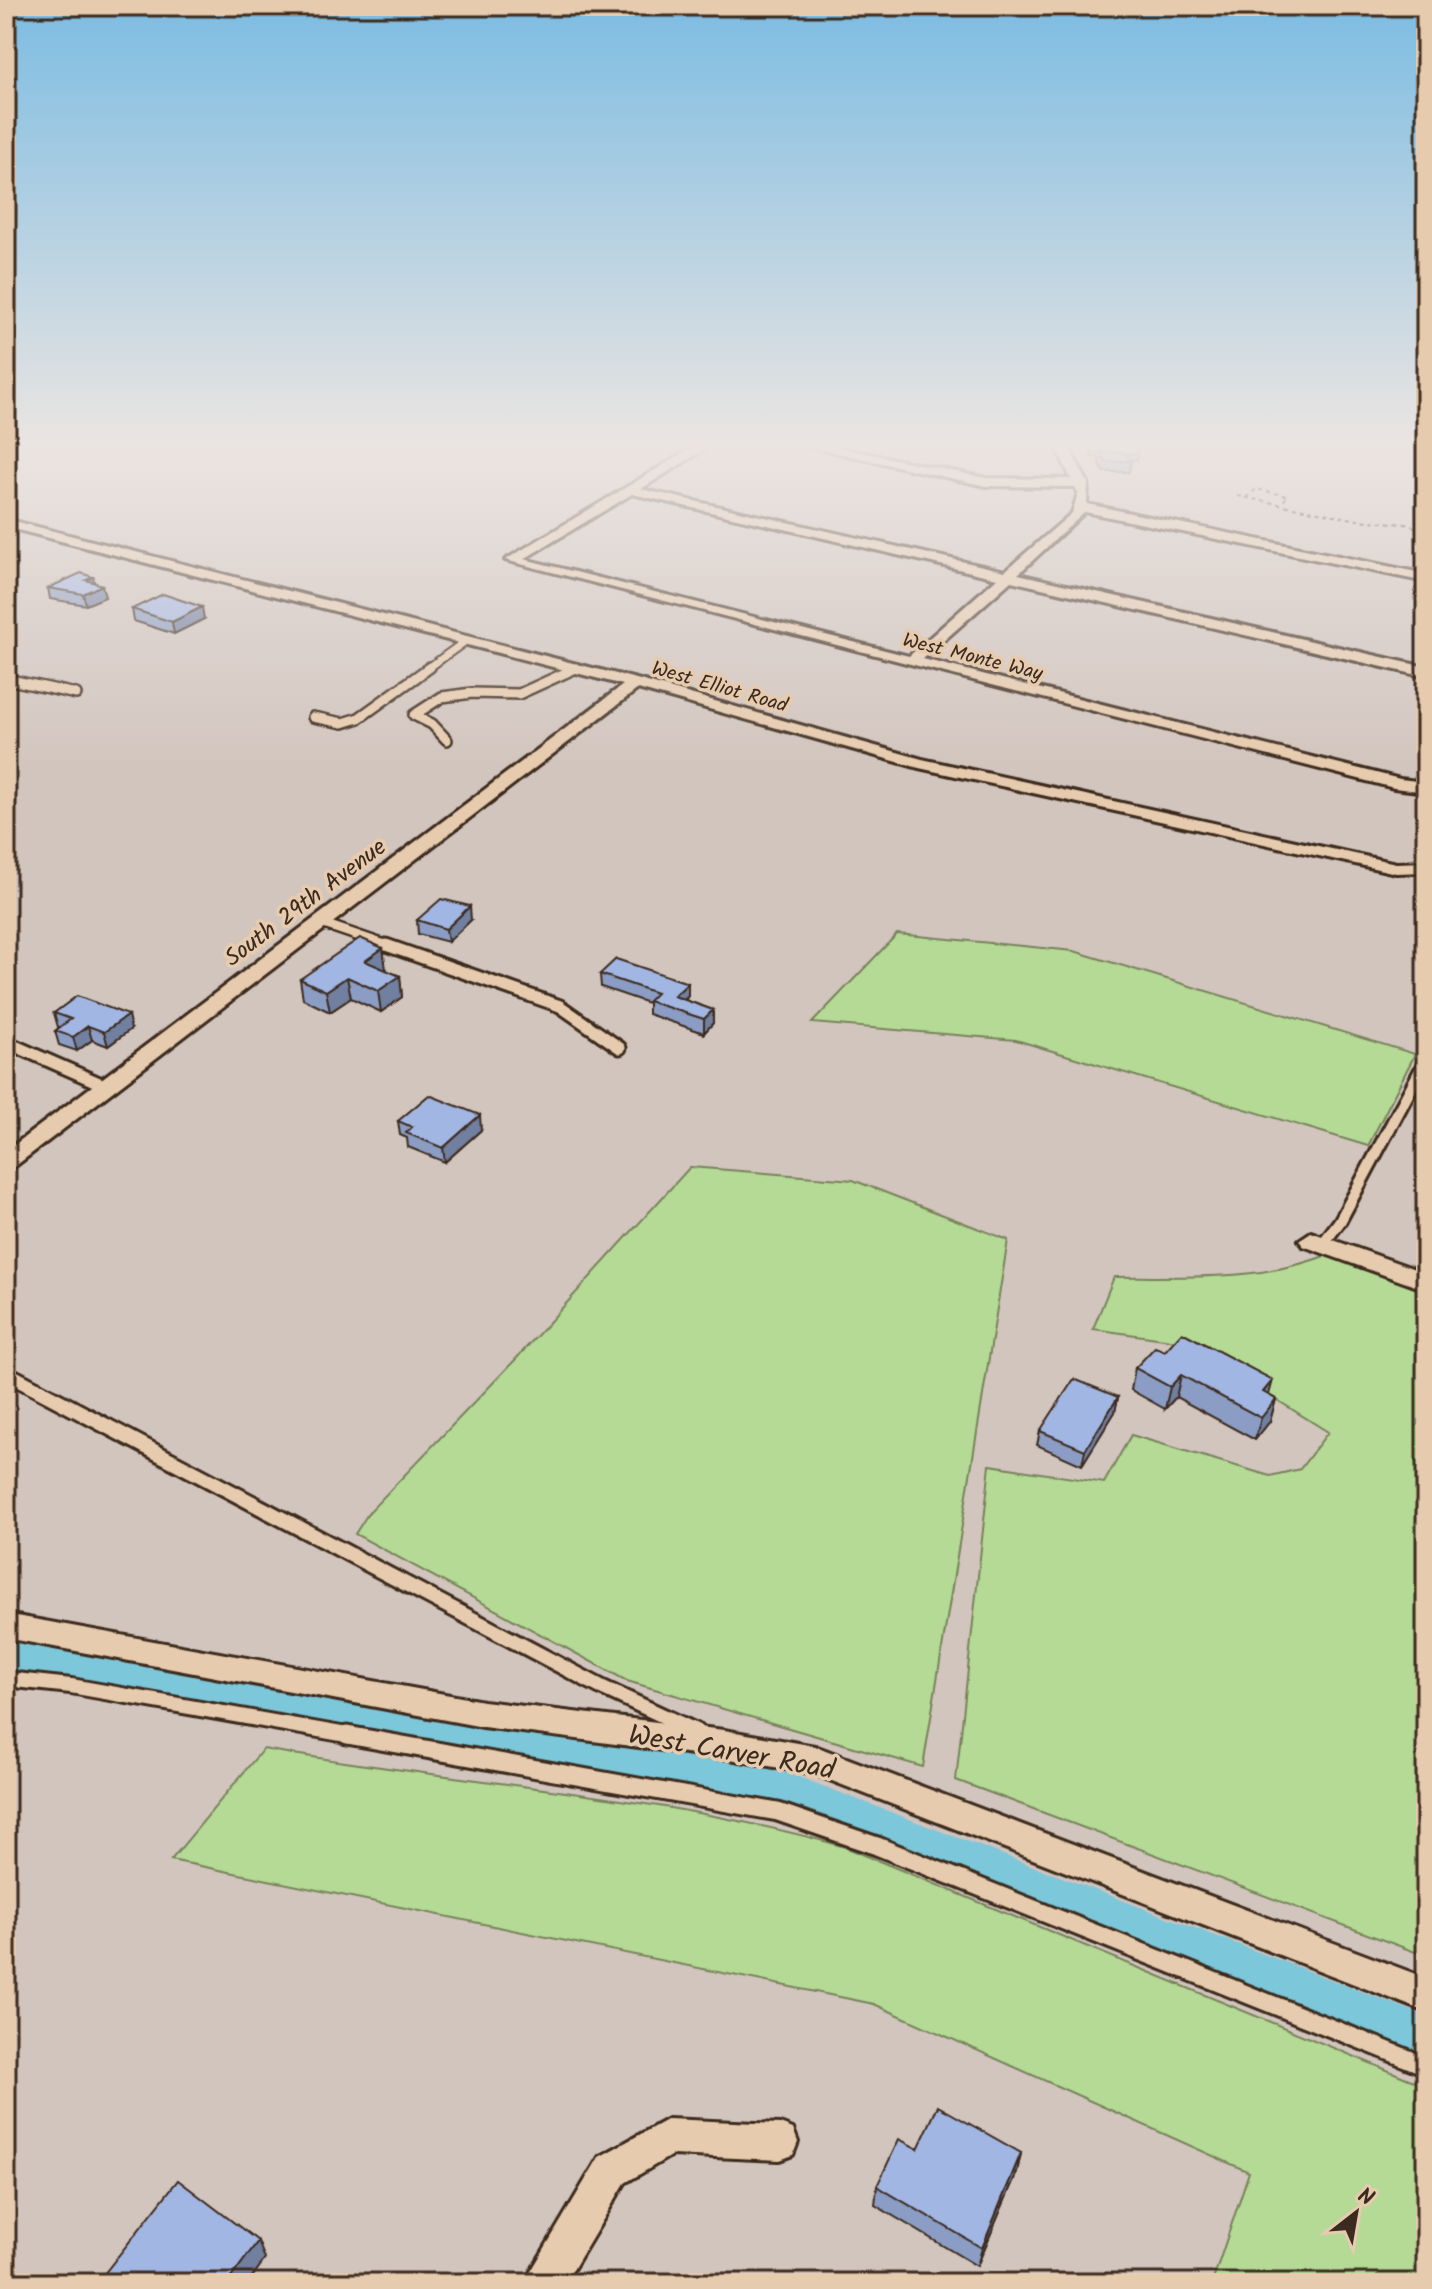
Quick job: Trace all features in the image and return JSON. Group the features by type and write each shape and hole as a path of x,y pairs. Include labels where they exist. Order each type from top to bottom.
{"street":[{"name":"West Elliot Road","path":"123,553 635,683 919,763 1033,791 1396,868 1426,867"},
{"name":"West Monte Way","path":"524,553 512,560 1400,784 1426,787"},
{"path":"908,553 1426,672"},
{"path":"912,661 1037,553"},
{"path":"1304,553 1426,578"},
{"name":"South 29th Avenue","path":"6,1162 635,683"},
{"path":"1317,1242 1426,1282"},
{"name":"West Carver Road","path":"6,1626 483,1714 724,1744 815,1760 1426,1995"},
{"path":"543,2283 612,2170 668,2137 780,2142"}],"lane":[{"path":"313,717 343,723 359,718 467,640"},
{"path":"447,740 432,724 414,715 442,697 472,693 519,694 576,668"},
{"path":"6,679 76,694"},
{"path":"321,923 560,1006 620,1048"},
{"path":"6,1042 106,1086"},
{"path":"1317,1242 1340,1221 1426,1060"},
{"path":"6,1373 601,1687 724,1744"},
{"path":"6,1679 87,1689 778,1812 877,1846 1426,2066"}],"green space":[{"path":"897,934 1074,951 1415,1054 1368,1146 1016,1040 812,1023"},
{"path":"690,1167 853,1180 1008,1240 923,1767 627,1681 355,1534 369,1512 515,1360"},
{"path":"1332,1253 1426,1289 1426,1956 956,1780 990,1465 1104,1483 1131,1435 1270,1476 1300,1469 1328,1432 1185,1342 1093,1329 1114,1277 1197,1277 1252,1273 1279,1269"},
{"path":"263,1749 629,1801 774,1829 845,1847 1426,2086 1426,2283 1212,2283 1249,2172 874,2004 171,1860"}],"building":[{"path":"81,573 93,577 86,580 102,585 83,594 48,588"},
{"path":"163,594 202,607 172,622 132,609"},
{"path":"441,899 470,906 446,929 417,920"},
{"path":"360,938 383,948 365,961 400,976 378,991 347,977 326,991 300,979"},
{"path":"616,959 688,983 674,996 713,1010 704,1019 648,1001 656,993 600,974"},
{"path":"77,996 128,1015 104,1032 88,1026 73,1037 55,1031 71,1019 54,1013"},
{"path":"429,1095 480,1115 443,1148 406,1133 412,1127 398,1121"},
{"path":"1182,1332 1273,1380 1263,1392 1276,1399 1261,1418 1181,1375 1170,1387 1135,1368 1155,1347 1165,1351"},
{"path":"1074,1379 1118,1397 1085,1450 1040,1431"},
{"path":"938,2106 1021,2153 982,2248 877,2186 899,2139 918,2149"},
{"path":"178,2180 258,2241 227,2283 97,2283"}],"waterway":[{"path":"6,1656 535,1750 770,1783 1426,2036"}]}
